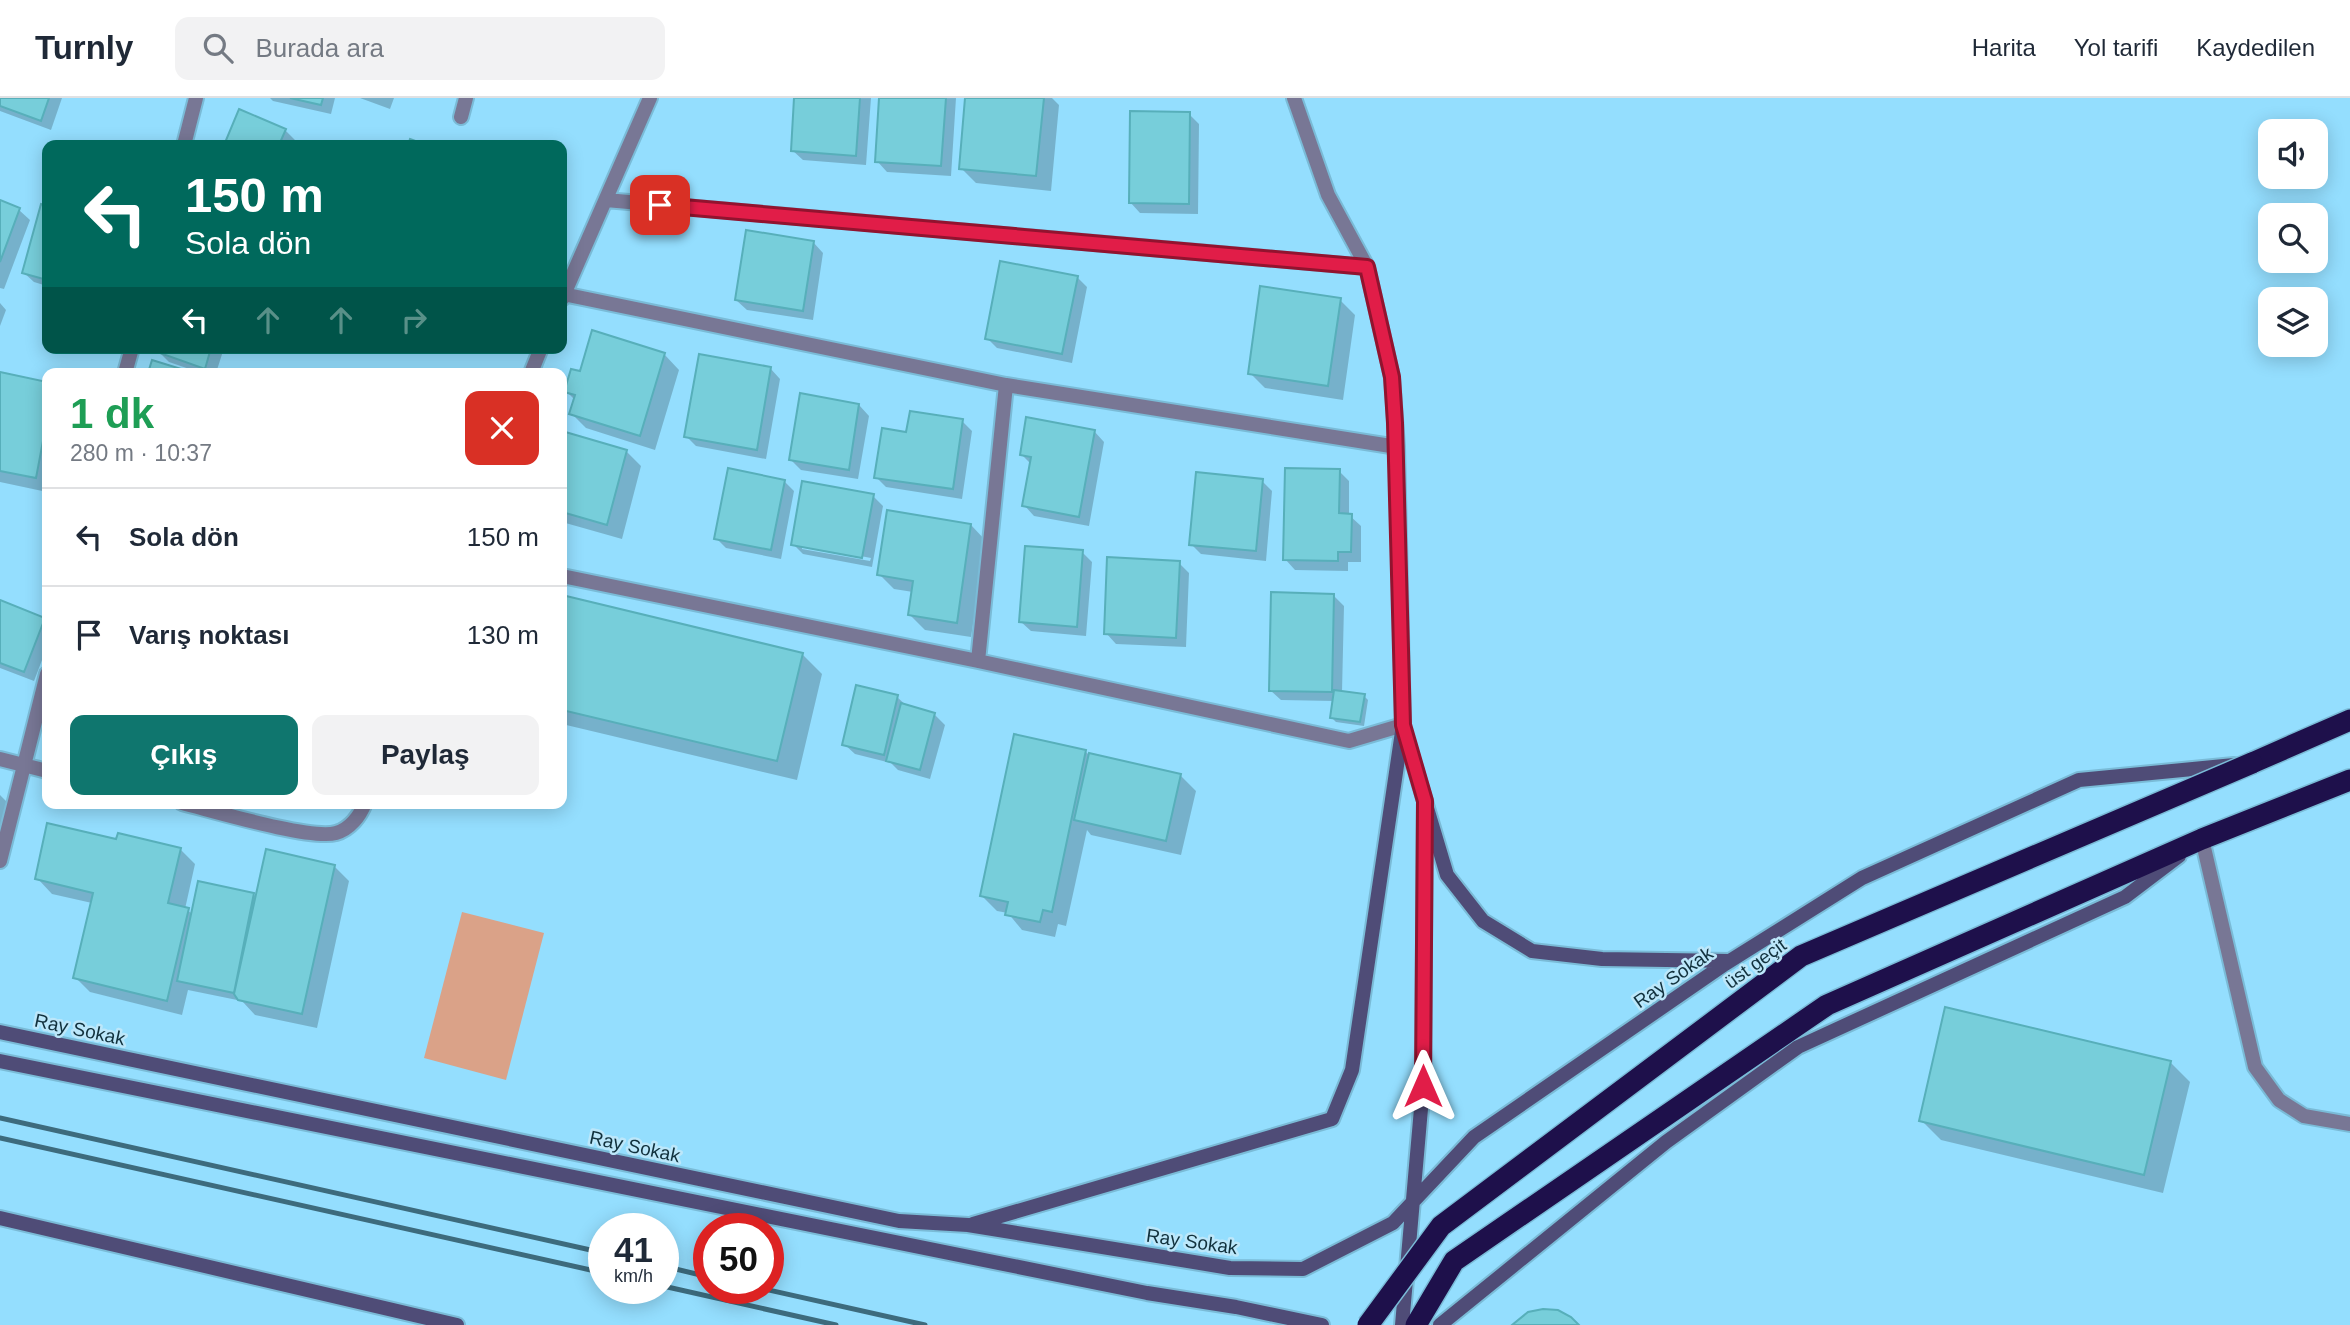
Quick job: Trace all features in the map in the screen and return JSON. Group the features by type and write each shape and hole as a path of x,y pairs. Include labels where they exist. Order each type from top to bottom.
{"highway":[{"name":"üst geçit","path":"1368,1325 1441,1226 1801,956 2350,720"},
{"path":"1416,1325 1454,1261 1827,1004 2202,839 2350,780"}],"street":[{"path":"185,140 196,98"},
{"path":"461,117 466,98"},
{"path":"567,287 650,98"},
{"path":"968,1225 1332,1119 1352,1070 1403,725 1397,447 1392,377 1367,267 1328,195 1294,98"},
{"path":"606,200 1367,267"},
{"path":"567,297 1006,386 1397,447"},
{"path":"978,661 1006,386"},
{"path":"567,577 978,661 1349,741 1403,725"},
{"path":"0,861 42,694"},
{"path":"1403,725 1447,875 1483,921 1532,951 1602,959 1730,961"},
{"path":"0,759 42,770"},
{"name":"Ray Sokak","path":"0,1032 899,1221 968,1225 1230,1268 1303,1269 1393,1223 1474,1137 1730,961 1862,878 2079,780 2252,763"},
{"path":"1402,1325 1423,1086 1425,801"},
{"path":"208,809 313,834 337,833 360,817 363,809"},
{"path":"1440,1325 1666,1142 1798,1047 2125,897 2202,839 2255,1067 2279,1100 2304,1116 2350,1124"},
{"path":"0,1061 1147,1293 1236,1307 1322,1325"},
{"path":"0,1218 457,1325"}],"shaded area":[{"path":"462,912 544,933 506,1080 424,1058"}],"building":[{"path":"0,98 49,98 41,121 0,106"},
{"path":"290,98 323,98 321,105"},
{"path":"794,98 860,98 856,156 791,151"},
{"path":"879,98 946,98 941,166 875,162"},
{"path":"965,98 1044,98 1036,176 959,169"},
{"path":"239,109 286,129 281,140 226,140"},
{"path":"1130,111 1190,112 1189,204 1129,203"},
{"path":"0,200 20,208 0,262"},
{"path":"41,204 42,279 22,273"},
{"path":"746,230 814,241 803,311 735,300"},
{"path":"1000,261 1078,276 1062,354 985,339"},
{"path":"1260,286 1341,298 1328,386 1248,374"},
{"path":"592,330 665,353 640,436 569,414 575,395 567,393 567,382 571,369 580,371"},
{"path":"163,354 209,354 205,368"},
{"path":"699,354 771,367 757,450 684,437"},
{"path":"152,360 178,368 150,368"},
{"path":"0,372 42,381 42,446 36,478 0,471"},
{"path":"800,393 859,404 849,470 789,460"},
{"path":"910,411 963,419 953,489 874,478 882,428 906,432"},
{"path":"1026,417 1095,430 1079,517 1022,506 1031,457 1020,455"},
{"path":"567,432 627,450 607,525 567,513"},
{"path":"728,468 785,480 771,550 714,539"},
{"path":"1285,468 1340,469 1339,513 1352,514 1351,552 1338,552 1338,561 1283,560"},
{"path":"1196,472 1263,479 1256,551 1189,545"},
{"path":"802,481 874,494 862,558 791,545"},
{"path":"887,510 971,524 957,623 908,615 913,581 877,575"},
{"path":"1025,546 1083,550 1077,627 1019,622"},
{"path":"1107,557 1180,561 1176,638 1104,634"},
{"path":"1271,592 1334,594 1332,692 1269,691"},
{"path":"567,596 803,653 777,761 567,711"},
{"path":"0,600 42,617 42,626 24,672 0,663"},
{"path":"856,685 898,695 884,755 842,745"},
{"path":"1334,690 1365,694 1360,722 1330,718"},
{"path":"901,703 935,713 920,770 886,761"},
{"path":"1014,734 1086,750 1052,912 1043,910 1040,922 1005,915 1008,902 980,896"},
{"path":"1089,753 1181,774 1166,841 1074,820"},
{"path":"47,823 116,839 118,833 181,848 168,903 189,908 167,1001 73,978 93,893 35,879"},
{"path":"266,849 335,865 302,1014 238,1000 234,994"},
{"path":"198,881 254,893 234,993 177,981"},
{"path":"1945,1007 2171,1061 2144,1175 1919,1121"},
{"path":"1558,1310 1579,1325 1512,1325 1528,1312"}],"railway":[{"path":"0,1118 588,1249"},
{"path":"0,1138 588,1269"},
{"path":"679,1270 693,1273"},
{"path":"679,1290 836,1325"},
{"path":"784,1293 925,1325"}],"route":[{"path":"660,205 1367,267 1392,377 1397,447 1403,725 1425,801 1423,1086"}]}
